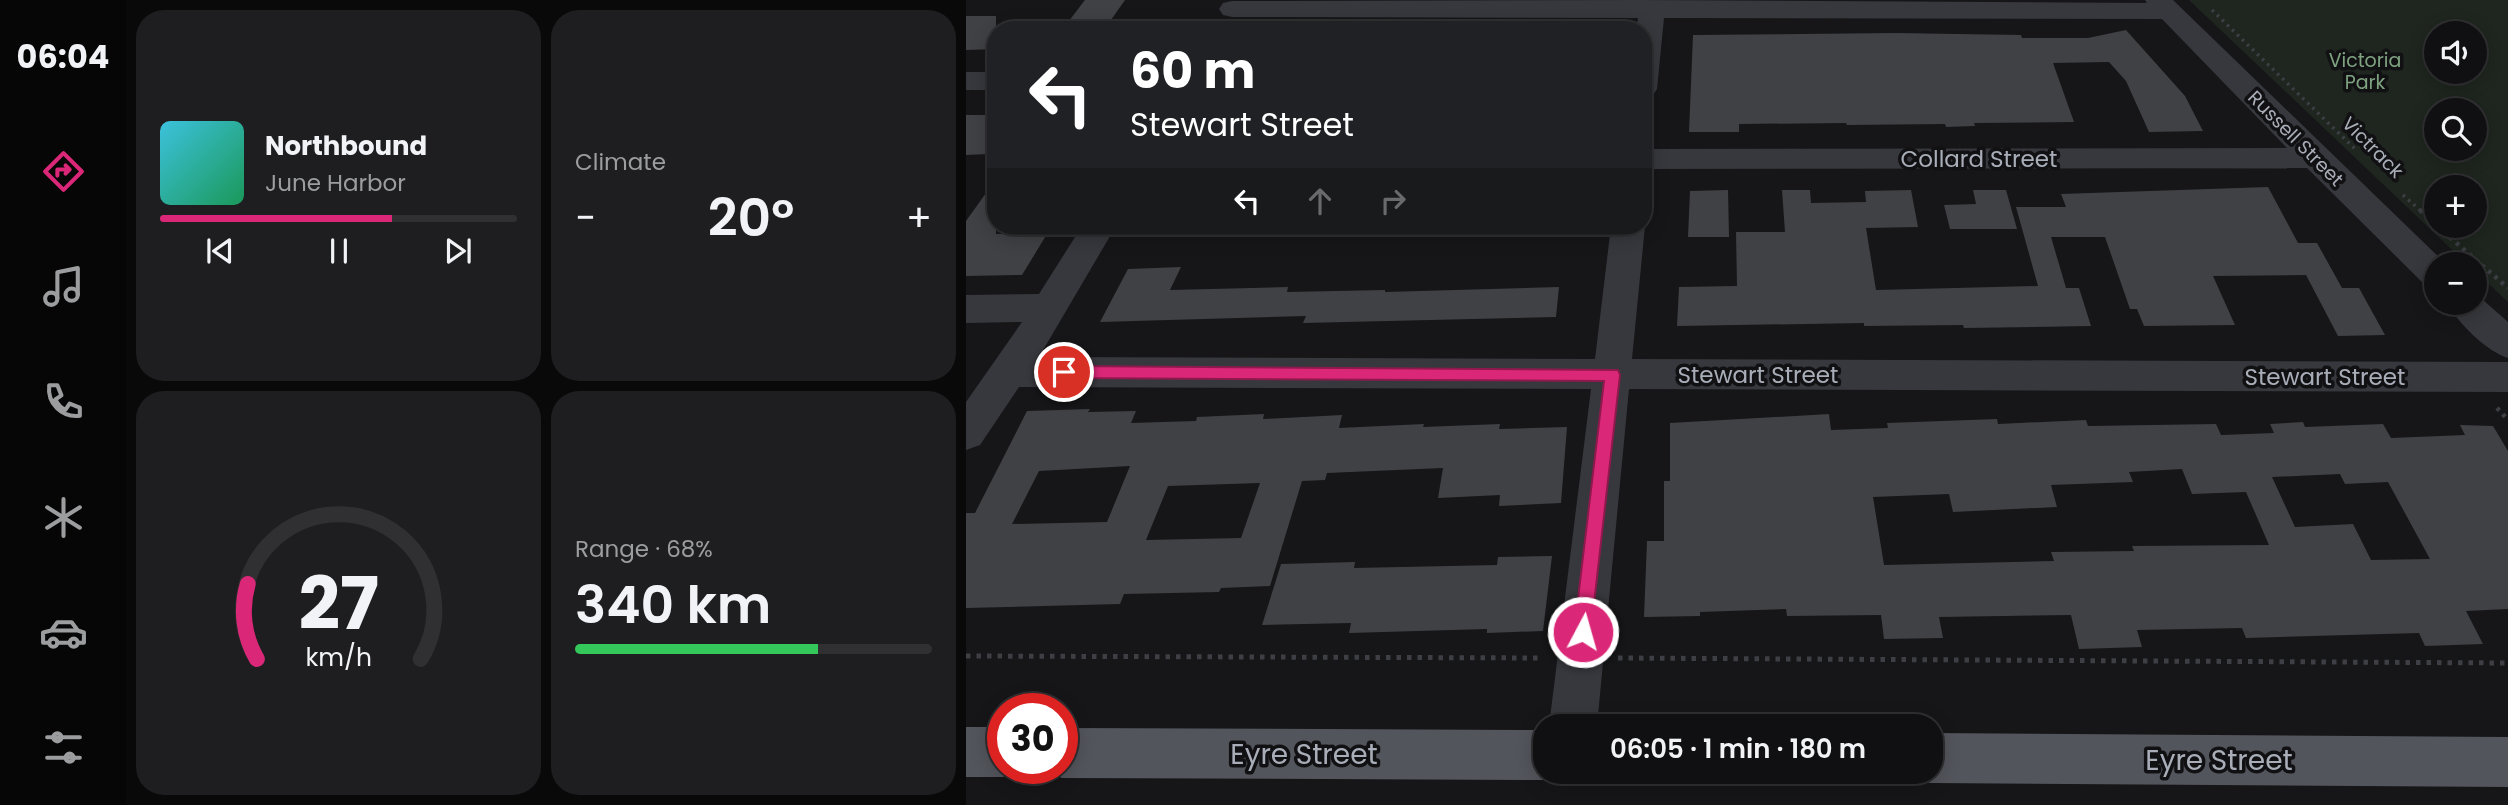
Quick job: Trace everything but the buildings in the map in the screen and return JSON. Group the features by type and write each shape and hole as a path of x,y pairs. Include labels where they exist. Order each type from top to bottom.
{"main road":[{"path":"966,752 987,752"},
{"name":"Eyre Street","path":"1078,753 1533,755"},
{"name":"Eyre Street","path":"1943,758 2508,762"}],"street":[{"path":"1230,13 1653,5 2164,5"},
{"name":"Russell Street","path":"2164,5 2424,263"},
{"path":"966,81 987,81"},
{"name":"Collard Street","path":"1652,159 2315,158"},
{"path":"966,433 1009,372 1094,235"},
{"path":"1574,714 1627,235"},
{"path":"966,309 1049,308"},
{"path":"2478,315 2508,344"},
{"name":"Stewart Street","path":"1009,372 2508,377"}],"path":[{"name":"Victrack","path":"2210,9 2357,151"},
{"name":"Victrack","path":"2401,194 2424,214"},
{"name":"Victrack","path":"2452,238 2508,288"},
{"path":"966,656 2508,663"}],"green space":[{"name":"Victoria Park","path":"2189,0 2508,0 2508,302 2487,282 2487,252 2454,252 2440,238 2487,238 2487,175 2424,175 2424,223"}],"route":[{"path":"1064,372 1612,375 1583,632"}]}
